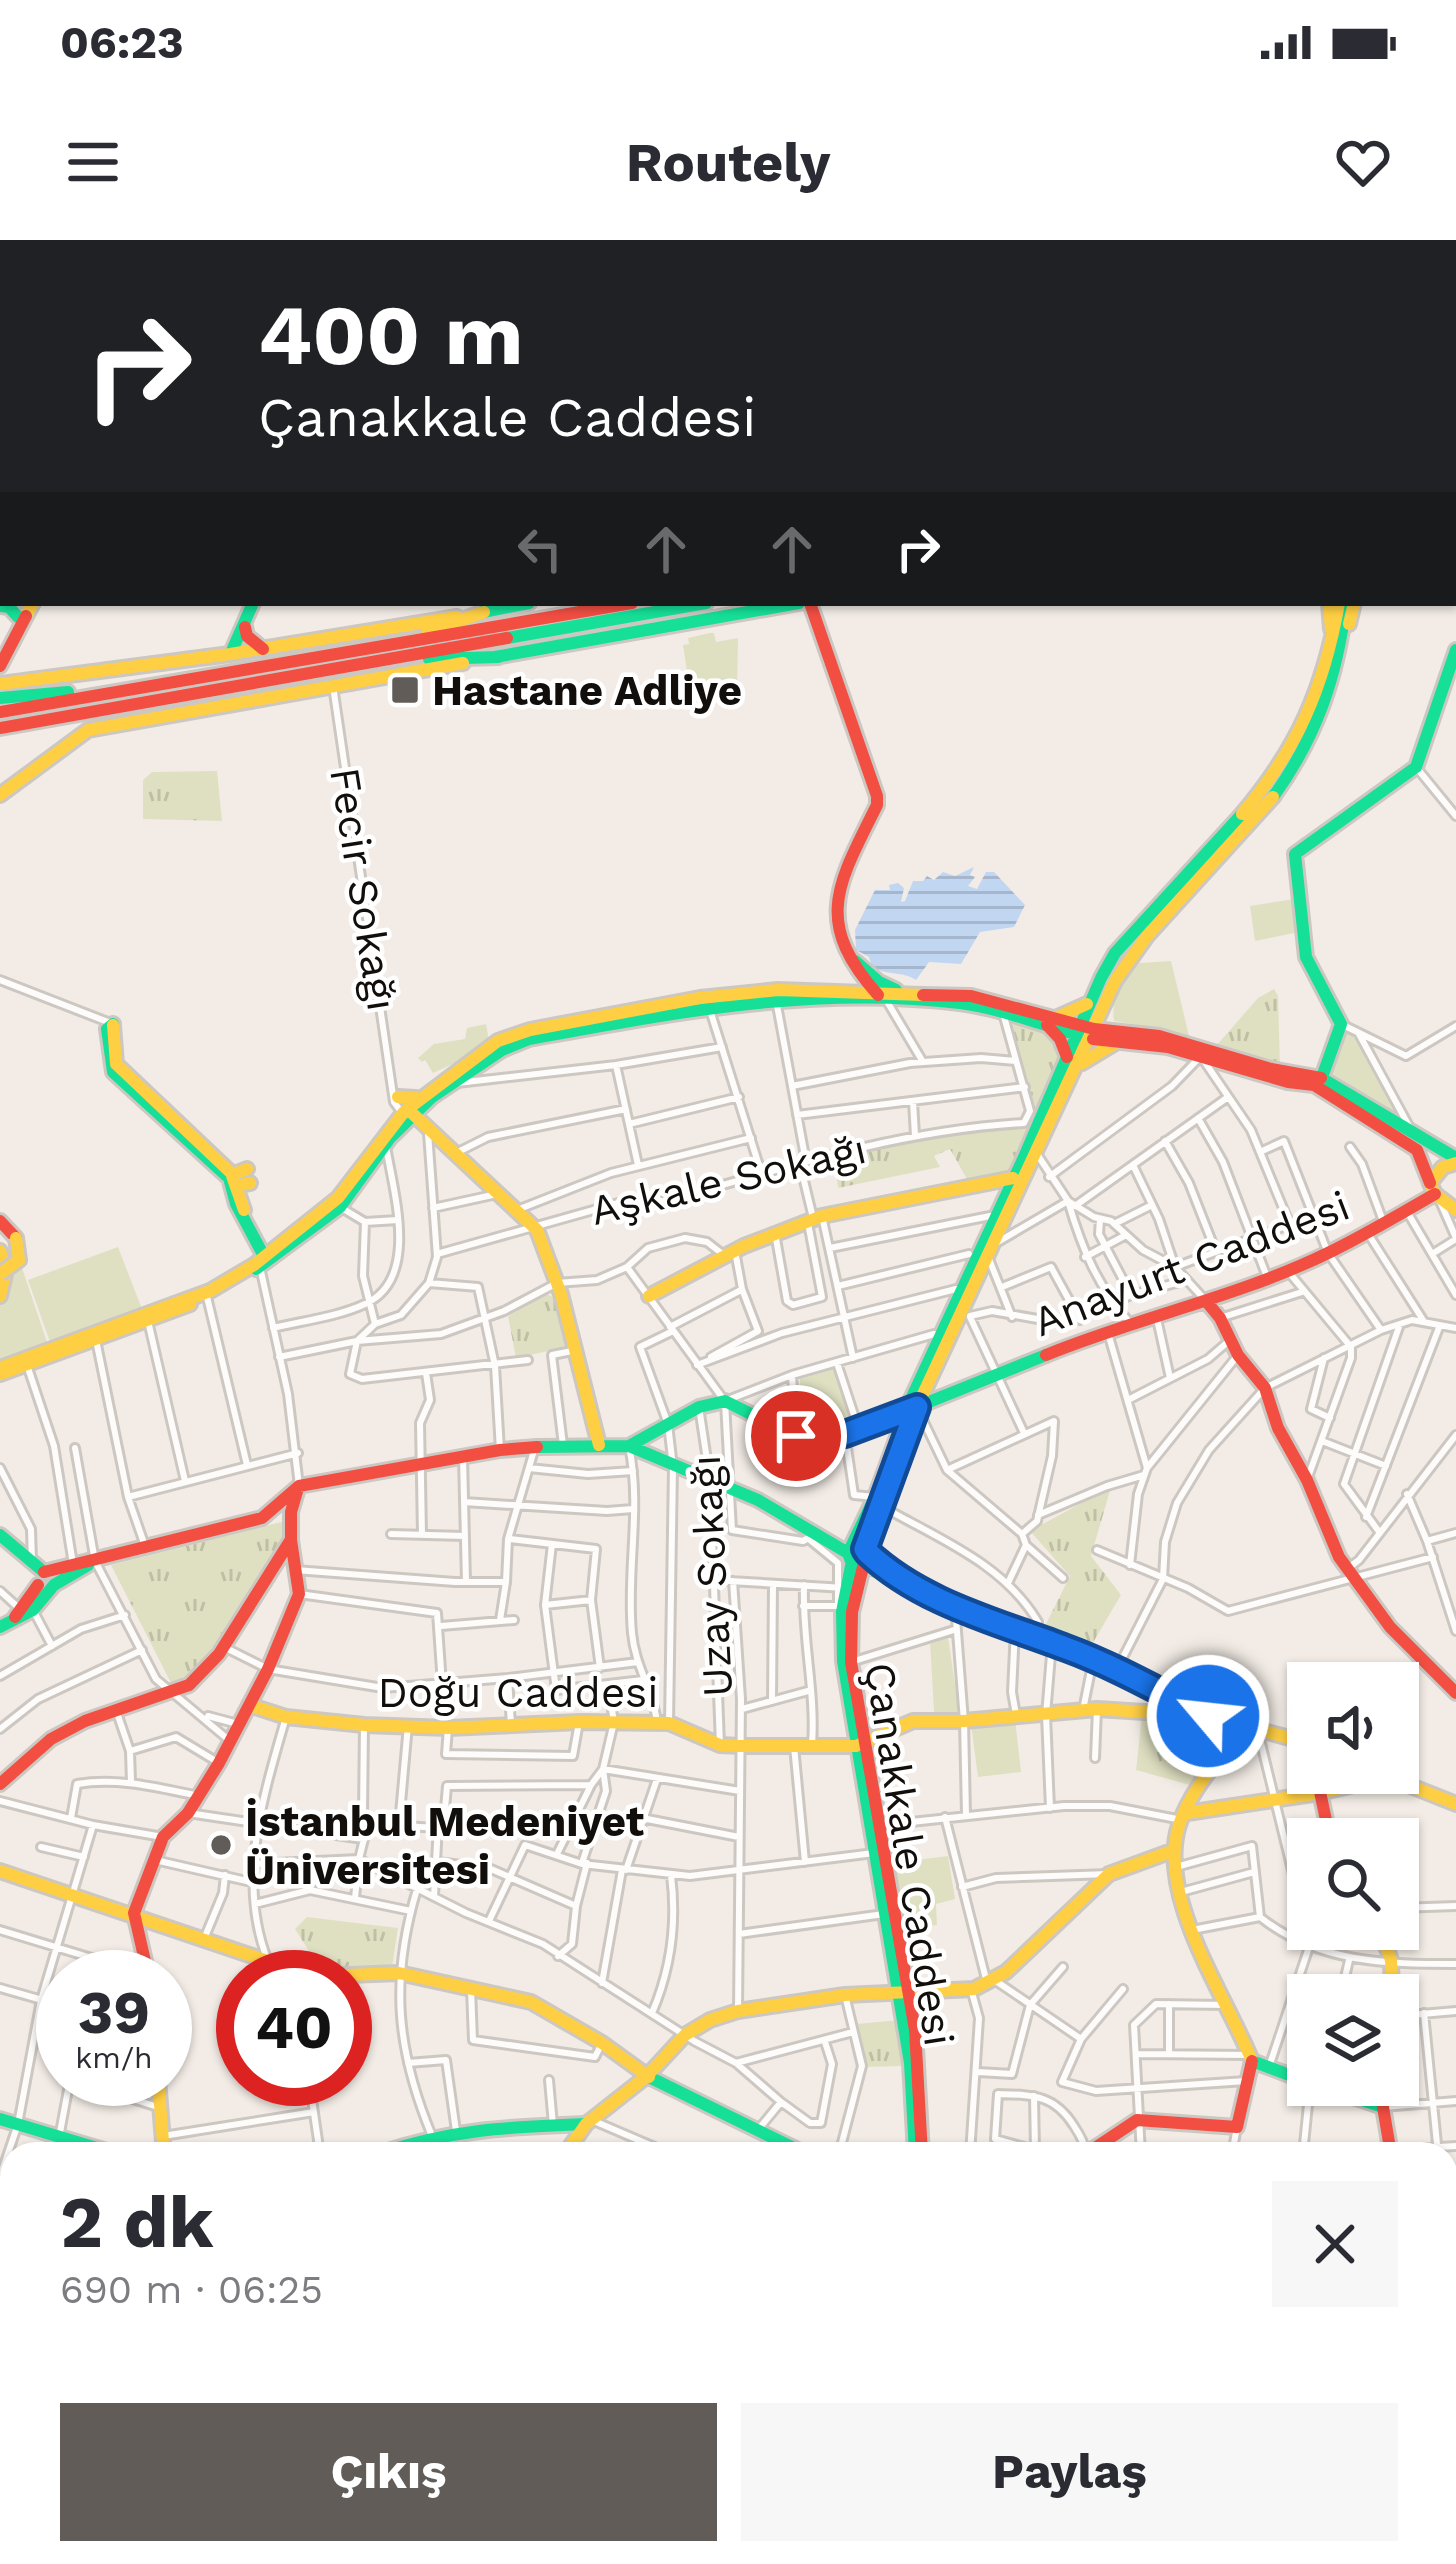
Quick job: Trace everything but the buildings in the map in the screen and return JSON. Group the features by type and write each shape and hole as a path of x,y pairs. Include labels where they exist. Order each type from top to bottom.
{"main road":[{"path":"230,655 251,606"},
{"path":"0,712 615,606"},
{"path":"0,728 689,606"},
{"path":"0,795 88,730 782,606"},
{"path":"811,606 877,796 837,888 836,923 864,984 853,994"},
{"path":"1328,666 1329,606"},
{"path":"1117,1038 1098,1002 1115,952 1285,763 1306,725 1345,606"},
{"path":"147,1318 217,1288 266,1260 338,1198 404,1108 498,1041 530,1030 700,998 778,990 962,1003 1051,1020 1098,1002 1145,936 1292,773 1330,699 1343,655 1346,606"},
{"path":"23,608 1,660 7,674 25,682"},
{"path":"372,648 482,608"},
{"path":"0,683 263,650 482,608"},
{"path":"244,626 263,650"},
{"path":"1320,1083 1341,1024 1306,957 1295,854 1416,767 1456,650"},
{"path":"386,661 500,657"},
{"path":"0,698 129,688"},
{"path":"843,946 868,974 903,993"},
{"path":"860,975 880,996"},
{"path":"0,1371 207,1298 340,1207 386,1143 404,1108 453,1084 502,1050 529,1039 709,1006 903,993 971,996 1086,1032 1168,1047 1288,1082 1320,1083 1417,1150 1435,1192 1456,1210"},
{"name":"Çanakkale Caddesi","path":"917,2142 903,1993 841,1626 842,1588 1036,1115 1069,1064 1098,1002"},
{"path":"1051,1020 1069,1064 1117,1038 1159,1036 1320,1083 1456,1161"},
{"path":"113,1024 116,1064 241,1178 245,1212 266,1260"},
{"path":"113,1024 107,1030 107,1048 113,1072 229,1178 236,1204 266,1260"},
{"name":"Çanakkale Caddesi","path":"929,1396 989,1251 1037,1154 1069,1064"},
{"path":"404,1108 450,1150"},
{"path":"404,1108 532,1225 557,1283 599,1444"},
{"name":"Anayurt Caddesi","path":"794,1436 852,1432 915,1414 969,1386 1328,1253 1435,1192 1444,1167 1456,1161"},
{"path":"649,1296 775,1233 814,1219 1014,1178"},
{"path":"0,1221 16,1238 19,1260 0,1274"},
{"path":"0,1250 6,1270 0,1296"},
{"path":"1206,1301 1264,1388 1323,1526 1350,1573 1390,1627 1456,1694"},
{"path":"0,1371 95,1337"},
{"name":"Anayurt Caddesi","path":"915,1414 929,1396 969,1386"},
{"path":"629,1446 700,1407 725,1400 794,1436"},
{"path":"41,1576 262,1518 299,1486 500,1450 563,1444 629,1446 730,1489 814,1537 955,1606 1093,1660 1208,1716 1287,1737"},
{"path":"140,1950 134,1913 163,1837 188,1813 219,1763 268,1669 299,1594 291,1512 299,1486"},
{"path":"0,1535 41,1576"},
{"path":"0,1784 51,1739 85,1721 189,1685 224,1647 291,1540"},
{"name":"Çanakkale Caddesi","path":"858,1557 850,1662 874,1853 903,1993"},
{"path":"5,1625 27,1610 41,1576 94,1562"},
{"path":"1169,1713 1179,1712 1184,1704"},
{"name":"Doğu Caddesi","path":"249,1706 286,1717 364,1725 448,1728 663,1722 720,1745 740,1746 860,1745 913,1721 1090,1710 1208,1716"},
{"path":"1103,2142 1137,2120 1237,2127 1251,2058 1192,1930 1172,1850 1184,1817 1251,1726"},
{"path":"1419,1789 1456,1804"},
{"path":"1184,1817 1312,1794"},
{"path":"575,2142 685,2035 710,2020 738,2011 845,1995 970,1989 1006,1972 1109,1874 1172,1850"},
{"path":"0,1871 236,1950"},
{"path":"1387,1950 1391,1974"},
{"path":"372,1974 399,1973 531,2002 602,2043 647,2076 780,2142"},
{"path":"1251,2058 1287,2074"},
{"path":"1380,2106 1389,2142"},
{"path":"161,2108 163,2142"},
{"path":"0,2119 74,2142"},
{"path":"414,2142 457,2132 590,2123"}],"street":[{"name":"Fecir Sokağı","path":"333,686 404,1108"},
{"path":"1416,767 1456,817"},
{"path":"0,980 113,1024"},
{"path":"880,996 923,1062"},
{"path":"775,1233 788,1301 806,1304 822,1298 814,1219 776,1000"},
{"path":"709,1006 762,1175"},
{"path":"1002,1011 1036,1115"},
{"path":"1341,1024 1406,1056 1456,1026"},
{"path":"1357,1031 1414,1136"},
{"path":"453,1084 722,1047"},
{"path":"1049,1177 1172,1086 1200,1056 1260,1152 1290,1225"},
{"path":"792,1086 923,1062 1016,1061"},
{"path":"616,1065 638,1166"},
{"path":"797,1115 1025,1087"},
{"path":"629,1124 739,1096"},
{"path":"1012,1317 989,1251 1133,1165 1228,1097"},
{"path":"913,1101 915,1136"},
{"path":"450,1150 488,1137 626,1109"},
{"name":"Aşkale Sokağı","path":"437,1254 636,1198 649,1196 664,1202 803,1162 915,1136 1024,1124 1036,1115"},
{"path":"1198,1118 1222,1162 1267,1277"},
{"path":"428,1133 437,1254 429,1283 401,1315 375,1324 357,1341 350,1374 355,1378 528,1360"},
{"path":"517,1210 638,1166 752,1138"},
{"path":"1165,1141 1189,1183 1216,1252"},
{"path":"1260,1152 1284,1141 1328,1253 1381,1330"},
{"path":"272,1328 368,1304 386,1285 398,1256 398,1220 386,1143"},
{"path":"1350,1147 1362,1164 1383,1221"},
{"path":"1037,1154 1071,1204 1114,1224 1143,1250 1175,1267 1313,1216"},
{"path":"1133,1165 1175,1267 1206,1301"},
{"path":"1432,1254 1456,1239 1435,1192"},
{"path":"433,1208 497,1194"},
{"path":"1071,1204 1085,1257 1112,1303 1132,1325"},
{"path":"1114,1224 1152,1205"},
{"path":"340,1207 365,1222 398,1220"},
{"path":"1406,1210 1456,1295"},
{"path":"830,1248 990,1216"},
{"path":"814,1219 830,1248 853,1358"},
{"path":"1100,1219 1099,1234 1131,1295"},
{"path":"365,1222 363,1276 375,1324"},
{"path":"1367,1232 1424,1321"},
{"path":"1085,1257 1126,1235"},
{"path":"279,1357 357,1341 441,1334 557,1283 597,1280 627,1267 648,1248 685,1238 707,1242 730,1254 758,1330 698,1365"},
{"path":"838,1286 969,1254"},
{"path":"266,1260 272,1328 298,1453 299,1486"},
{"path":"627,1267 725,1400 731,1530 746,1535 814,1537 838,1563 842,1588 838,1606 803,1606"},
{"path":"1002,1287 1052,1267 1080,1320"},
{"path":"1287,1270 1351,1347 1307,1480"},
{"path":"1024,1433 968,1310 1066,1324 1131,1295 1186,1280"},
{"path":"429,1283 476,1284 495,1366 500,1450"},
{"path":"663,1722 669,1694 673,1467 668,1424 640,1347 742,1289"},
{"path":"698,1365 782,1334 956,1289"},
{"path":"1220,1318 1302,1292"},
{"path":"207,1298 247,1465"},
{"path":"147,1318 185,1482"},
{"path":"1157,1318 1170,1378"},
{"path":"1116,1671 1162,1579 1165,1542 1177,1503 1209,1450 1264,1388 1381,1330 1424,1321 1456,1328"},
{"path":"1380,1533 1344,1484 1401,1324"},
{"path":"1366,1517 1440,1325"},
{"path":"1108,1333 1145,1472"},
{"path":"725,1400 792,1375 934,1334"},
{"path":"95,1337 128,1497 146,1549"},
{"path":"1128,1400 1208,1359 1230,1340"},
{"path":"563,1444 552,1355 577,1350"},
{"path":"1130,1565 1145,1472 1238,1355"},
{"path":"1324,1358 1311,1409 1330,1418"},
{"path":"837,1363 852,1432 854,1495 879,1502 1008,1582 1038,1622 1036,1637"},
{"path":"27,1365 54,1447 73,1564"},
{"path":"422,1535 419,1423 430,1400 426,1372"},
{"path":"792,1375 794,1436"},
{"name":"Uzay Sokağı","path":"700,1407 710,1480 720,1745"},
{"path":"915,1414 947,1470 1022,1534 1026,1545 1063,1578"},
{"path":"947,1470 1054,1420 1052,1456 1038,1515 1022,1534"},
{"path":"1350,1573 1456,1435"},
{"path":"1322,1442 1386,1466"},
{"path":"629,1446 635,1508 632,1635 643,1680 663,1722"},
{"path":"500,1622 508,1539 535,1447"},
{"path":"75,1448 94,1562 156,1678 230,1741"},
{"path":"128,1497 298,1453"},
{"path":"463,1457 466,1582"},
{"path":"0,1468 31,1529 41,1576"},
{"path":"530,1468 588,1474 634,1471"},
{"path":"1038,1515 1145,1472"},
{"path":"1407,1494 1456,1630"},
{"path":"464,1502 607,1511 635,1508"},
{"path":"1427,1541 1456,1533"},
{"path":"392,1534 465,1536"},
{"path":"508,1539 596,1549 591,1600 600,1668"},
{"path":"552,1544 544,1604 556,1690 643,1680"},
{"path":"1008,1582 1026,1545"},
{"path":"1097,1550 1228,1611 1350,1573 1372,1573 1433,1557"},
{"path":"1364,1553 1365,1566 1372,1573"},
{"path":"295,1570 506,1582"},
{"path":"712,1580 842,1588"},
{"path":"733,1581 740,1710 738,2011"},
{"path":"772,1701 773,1584"},
{"path":"804,1585 812,1745"},
{"path":"0,1591 27,1610 52,1646"},
{"path":"299,1594 437,1612 442,1684"},
{"path":"544,1604 591,1600"},
{"path":"955,1606 966,1815"},
{"path":"0,1676 81,1630 125,1615"},
{"path":"441,1626 514,1620"},
{"path":"1015,1629 1012,1692 1016,1716"},
{"path":"850,1662 954,1630"},
{"path":"1050,1808 1046,1715 1052,1643"},
{"path":"224,1647 268,1669 383,1688 638,1662"},
{"path":"0,1729 38,1699 142,1650"},
{"path":"1093,1660 1090,1710 1095,1757"},
{"path":"508,1678 511,1725"},
{"path":"558,1956 572,1944 584,1864 606,1791 604,1769 614,1722 608,1686"},
{"path":"740,1710 808,1691"},
{"path":"653,1695 669,1694"},
{"path":"116,1710 130,1751 131,1783"},
{"path":"204,1715 238,1724"},
{"path":"263,1950 255,1930 251,1882 257,1823 286,1717"},
{"path":"448,1728 446,1754 573,1756 579,1722"},
{"path":"364,1725 363,1816 369,1820 438,1826 572,1821"},
{"path":"399,1825 408,1725"},
{"path":"1251,1726 1287,1843"},
{"path":"130,1751 176,1737 219,1763"},
{"path":"794,1746 805,1862"},
{"path":"604,1769 740,1791"},
{"path":"556,1854 604,1769"},
{"path":"602,1984 624,1870 657,1779"},
{"path":"70,1819 77,1784 99,1780 199,1796"},
{"path":"434,1896 438,1826 444,1821 447,1786 591,1785"},
{"path":"0,1801 163,1837"},
{"path":"892,1823 1050,1808 1110,1807 1184,1817"},
{"path":"188,1813 363,1839"},
{"path":"945,1817 990,1981 1081,2039"},
{"path":"642,1818 740,1837"},
{"path":"355,1899 358,1859 369,1820"},
{"path":"57,1950 93,1825"},
{"path":"489,1921 525,1845 584,1864 671,1875 874,1853"},
{"path":"1176,1867 1252,1846 1260,1917 1287,1935"},
{"path":"41,1847 84,1857"},
{"path":"254,1864 358,1859 543,1944 736,2063 810,2123 821,2123 832,2064 824,2041"},
{"path":"155,1860 251,1882"},
{"path":"436,1862 491,1869 576,1906"},
{"path":"1180,1892 1254,1872"},
{"path":"962,1888 996,1878 1109,1874"},
{"path":"204,1939 223,1893 225,1875"},
{"path":"652,2013 665,1985 675,1924 671,1875"},
{"path":"417,1889 399,1973 402,2041 432,2136"},
{"path":"254,1904 310,1890 411,1911"},
{"path":"1419,1907 1456,1906"},
{"path":"739,1934 884,1914"},
{"path":"1192,1930 1260,1917"},
{"path":"0,1930 67,1950"},
{"path":"1269,2067 1308,1950"},
{"path":"1324,1950 1348,1960 1456,1964"},
{"path":"1345,1974 1348,1960"},
{"path":"978,2072 1012,2074 1030,2005 1063,1967"},
{"path":"0,1988 36,1999"},
{"path":"471,1989 473,2040 574,2057 595,2057 602,2043"},
{"path":"970,1989 979,2018 971,2142"},
{"path":"1123,1989 1081,2039 1063,2082 1096,2090 1246,2080"},
{"path":"841,2142 862,2066 845,1995"},
{"path":"1140,2142 1134,2025 1156,2004 1226,2005"},
{"path":"1168,2004 1169,2054"},
{"path":"1419,2014 1456,2011"},
{"path":"1424,2013 1437,2142"},
{"path":"12,2142 36,2027"},
{"path":"736,2063 853,2032"},
{"path":"1137,2054 1251,2058"},
{"path":"408,2063 446,2060 457,2132"},
{"path":"549,2080 553,2125"},
{"path":"1006,2142 995,2139 998,2094 1049,2098 1065,2112 1084,2142"},
{"path":"1034,2096 1035,2142"},
{"path":"1383,2107 1456,2101"},
{"path":"757,2131 781,2102"},
{"path":"60,2142 66,2106"},
{"path":"155,2106 161,2108"},
{"path":"313,2106 318,2142"},
{"path":"1306,2142 1313,2106"},
{"path":"163,2136 314,2112"},
{"path":"590,2123 640,2142"},
{"path":"1234,2142 1237,2127"}],"green space":[{"path":"714,633 716,642 738,638 737,696 692,704 683,645 689,644 688,638"},
{"path":"217,771 222,821 143,819 143,780 152,772"},
{"path":"1294,899 1299,932 1255,941 1250,906"},
{"path":"1136,960 1171,961 1190,1040 1162,1029 1114,1021 1116,997"},
{"path":"1274,989 1280,1066 1216,1046 1258,998"},
{"path":"1007,1015 1046,1029 1060,1048 1040,1111 1035,1112"},
{"path":"486,1024 489,1041 462,1060 433,1073 418,1058 434,1044 465,1039 467,1028"},
{"path":"1355,1033 1399,1119 1330,1076 1340,1036"},
{"path":"1038,1119 1016,1170 968,1181 950,1149 934,1156 940,1167 838,1188 834,1158 938,1132 1021,1126"},
{"path":"118,1247 142,1309 50,1342 28,1280"},
{"path":"22,1268 48,1345 0,1361 0,1303 10,1288 9,1275"},
{"path":"547,1294 557,1299 572,1346 516,1358 508,1316"},
{"path":"836,1368 853,1422 799,1428 800,1379"},
{"path":"1111,1487 1091,1556 1121,1595 1088,1651 1041,1634 1070,1576 1030,1531"},
{"path":"285,1521 287,1537 221,1646 188,1679 172,1685 111,1565"},
{"path":"948,1637 960,1718 934,1712 930,1641"},
{"path":"1142,1716 1224,1734 1228,1741 1197,1787 1136,1770"},
{"path":"1015,1719 1021,1772 978,1777 971,1724"},
{"path":"948,1856 955,1899 936,1904 937,1925 904,1928 892,1863"},
{"path":"307,1917 398,1928 392,1967 372,1967 372,1950 308,1950 295,1929"},
{"path":"899,2020 907,2066 861,2067 857,2024"}],"water":[{"path":"974,867 970,875 975,877 968,886 977,889 986,872 994,872 1025,905 1014,927 980,932 961,964 929,962 916,980 872,967 869,957 856,950 855,930 875,890 890,890 889,885 898,883 904,888 901,902 913,881 927,876 934,880 943,872 955,876"}],"traffic: fast":[{"path":"0,606 9,607 18,617"},
{"path":"231,653 252,606"},
{"path":"483,612 514,606"},
{"path":"507,638 689,606"},
{"path":"495,657 782,606"},
{"path":"1273,797 1323,705 1345,606"},
{"path":"1321,1080 1341,1024 1306,957 1295,854 1416,767 1456,650"},
{"path":"429,659 499,657"},
{"path":"0,698 68,692"},
{"path":"848,1553 875,1497 911,1399 1101,978 1115,953 1242,814"},
{"path":"855,961 896,990"},
{"path":"256,1269 340,1207 390,1138 432,1097 502,1050 529,1039 743,1004 851,997 960,1003 1093,1039"},
{"path":"113,1024 107,1029 113,1072 229,1178 236,1204 266,1260"},
{"path":"1321,1078 1456,1158"},
{"path":"537,1447 629,1446 699,1407 725,1401 793,1435 859,1430 1046,1355"},
{"path":"629,1446 758,1500 848,1553 853,1567"},
{"path":"0,1535 44,1572"},
{"path":"0,1627 33,1610 54,1585 88,1565"},
{"path":"851,1566 842,1612 843,1661 910,2063 914,2142"},
{"path":"1252,2061 1287,2074"},
{"path":"649,2077 782,2142"},
{"path":"0,2119 77,2142"},
{"path":"420,2142 481,2131 586,2124"}],"traffic: slow":[{"path":"26,616 31,606"},
{"path":"1329,606 1331,629"},
{"path":"1242,814 1279,765 1306,716 1338,606"},
{"path":"1349,624 1353,606"},
{"path":"428,632 484,612"},
{"path":"0,684 230,654 457,617"},
{"path":"0,795 88,730 463,663"},
{"path":"865,1549 917,1407 1115,981 1147,936 1273,797"},
{"path":"0,1368 210,1291 254,1265 338,1198 404,1112 498,1041 530,1030 700,998 778,990 923,995"},
{"path":"1058,1017 1087,1004"},
{"path":"113,1025 116,1064 231,1173 244,1210"},
{"path":"1082,1063 1115,1043"},
{"path":"398,1097 416,1098"},
{"path":"413,1114 537,1230 561,1294 599,1445"},
{"path":"1456,1163 1443,1167 1430,1183 1435,1194 1456,1210"},
{"path":"232,1175 247,1169"},
{"path":"649,1296 744,1246 822,1216 1013,1178"},
{"path":"236,1186 250,1183"},
{"path":"0,1274 19,1260 16,1238"},
{"path":"0,1251 6,1270 0,1296"},
{"path":"0,1374 190,1304"},
{"path":"867,1552 941,1600 1068,1648 1208,1716 1287,1737"},
{"path":"249,1705 286,1717 364,1725 669,1723 720,1745 740,1746 856,1746 913,1721 1097,1709 1208,1716"},
{"path":"1245,1724 1191,1798 1174,1853 1185,1914 1252,2061"},
{"path":"1419,1789 1456,1804"},
{"path":"1187,1813 1312,1794"},
{"path":"573,2142 586,2124 647,2076 685,2035 710,2020 738,2011 845,1995 974,1989 1006,1972 1109,1874 1172,1851"},
{"path":"0,1871 279,1965 324,1976 399,1973 531,2002 649,2077"},
{"path":"1387,1950 1391,1974"},
{"path":"160,2106 163,2142"}],"traffic: jam":[{"path":"0,712 615,606"},
{"path":"811,606 877,796 843,880 838,923 857,969 878,995"},
{"path":"0,666 26,616"},
{"path":"245,627 247,636 263,649"},
{"path":"0,728 507,638"},
{"path":"923,995 971,996 1094,1029 1159,1036 1271,1069 1321,1078"},
{"path":"1047,1025 1060,1039 1067,1057"},
{"path":"1093,1039 1168,1047 1288,1082 1314,1085 1417,1150 1430,1183"},
{"path":"1046,1355 1294,1268 1435,1194"},
{"path":"0,1221 16,1238"},
{"path":"1206,1301 1238,1355 1265,1388 1278,1428 1307,1480 1339,1557 1390,1627 1456,1693"},
{"path":"44,1572 262,1518 299,1486 537,1447"},
{"path":"142,1950 134,1913 163,1837 188,1813 219,1763 268,1669 299,1594 291,1540 291,1512 298,1488"},
{"path":"0,1784 51,1739 85,1721 189,1685 219,1654 290,1541"},
{"path":"864,1566 892,1573"},
{"path":"863,1567 852,1612 851,1662 915,2030 921,2142"},
{"path":"15,1617 38,1585"},
{"path":"1320,1794 1326,1818"},
{"path":"1104,2142 1137,2120 1237,2127 1252,2061"},
{"path":"1383,2106 1389,2142"}],"place":[{"name":"Hastane Adliye","path":"405,690"},
{"name":"İstanbul Medeniyet Üniversitesi","path":"221,1845"}],"route":[{"path":"796,1436 845,1434 917,1407 867,1552 941,1600 1068,1648 1208,1716"}]}
